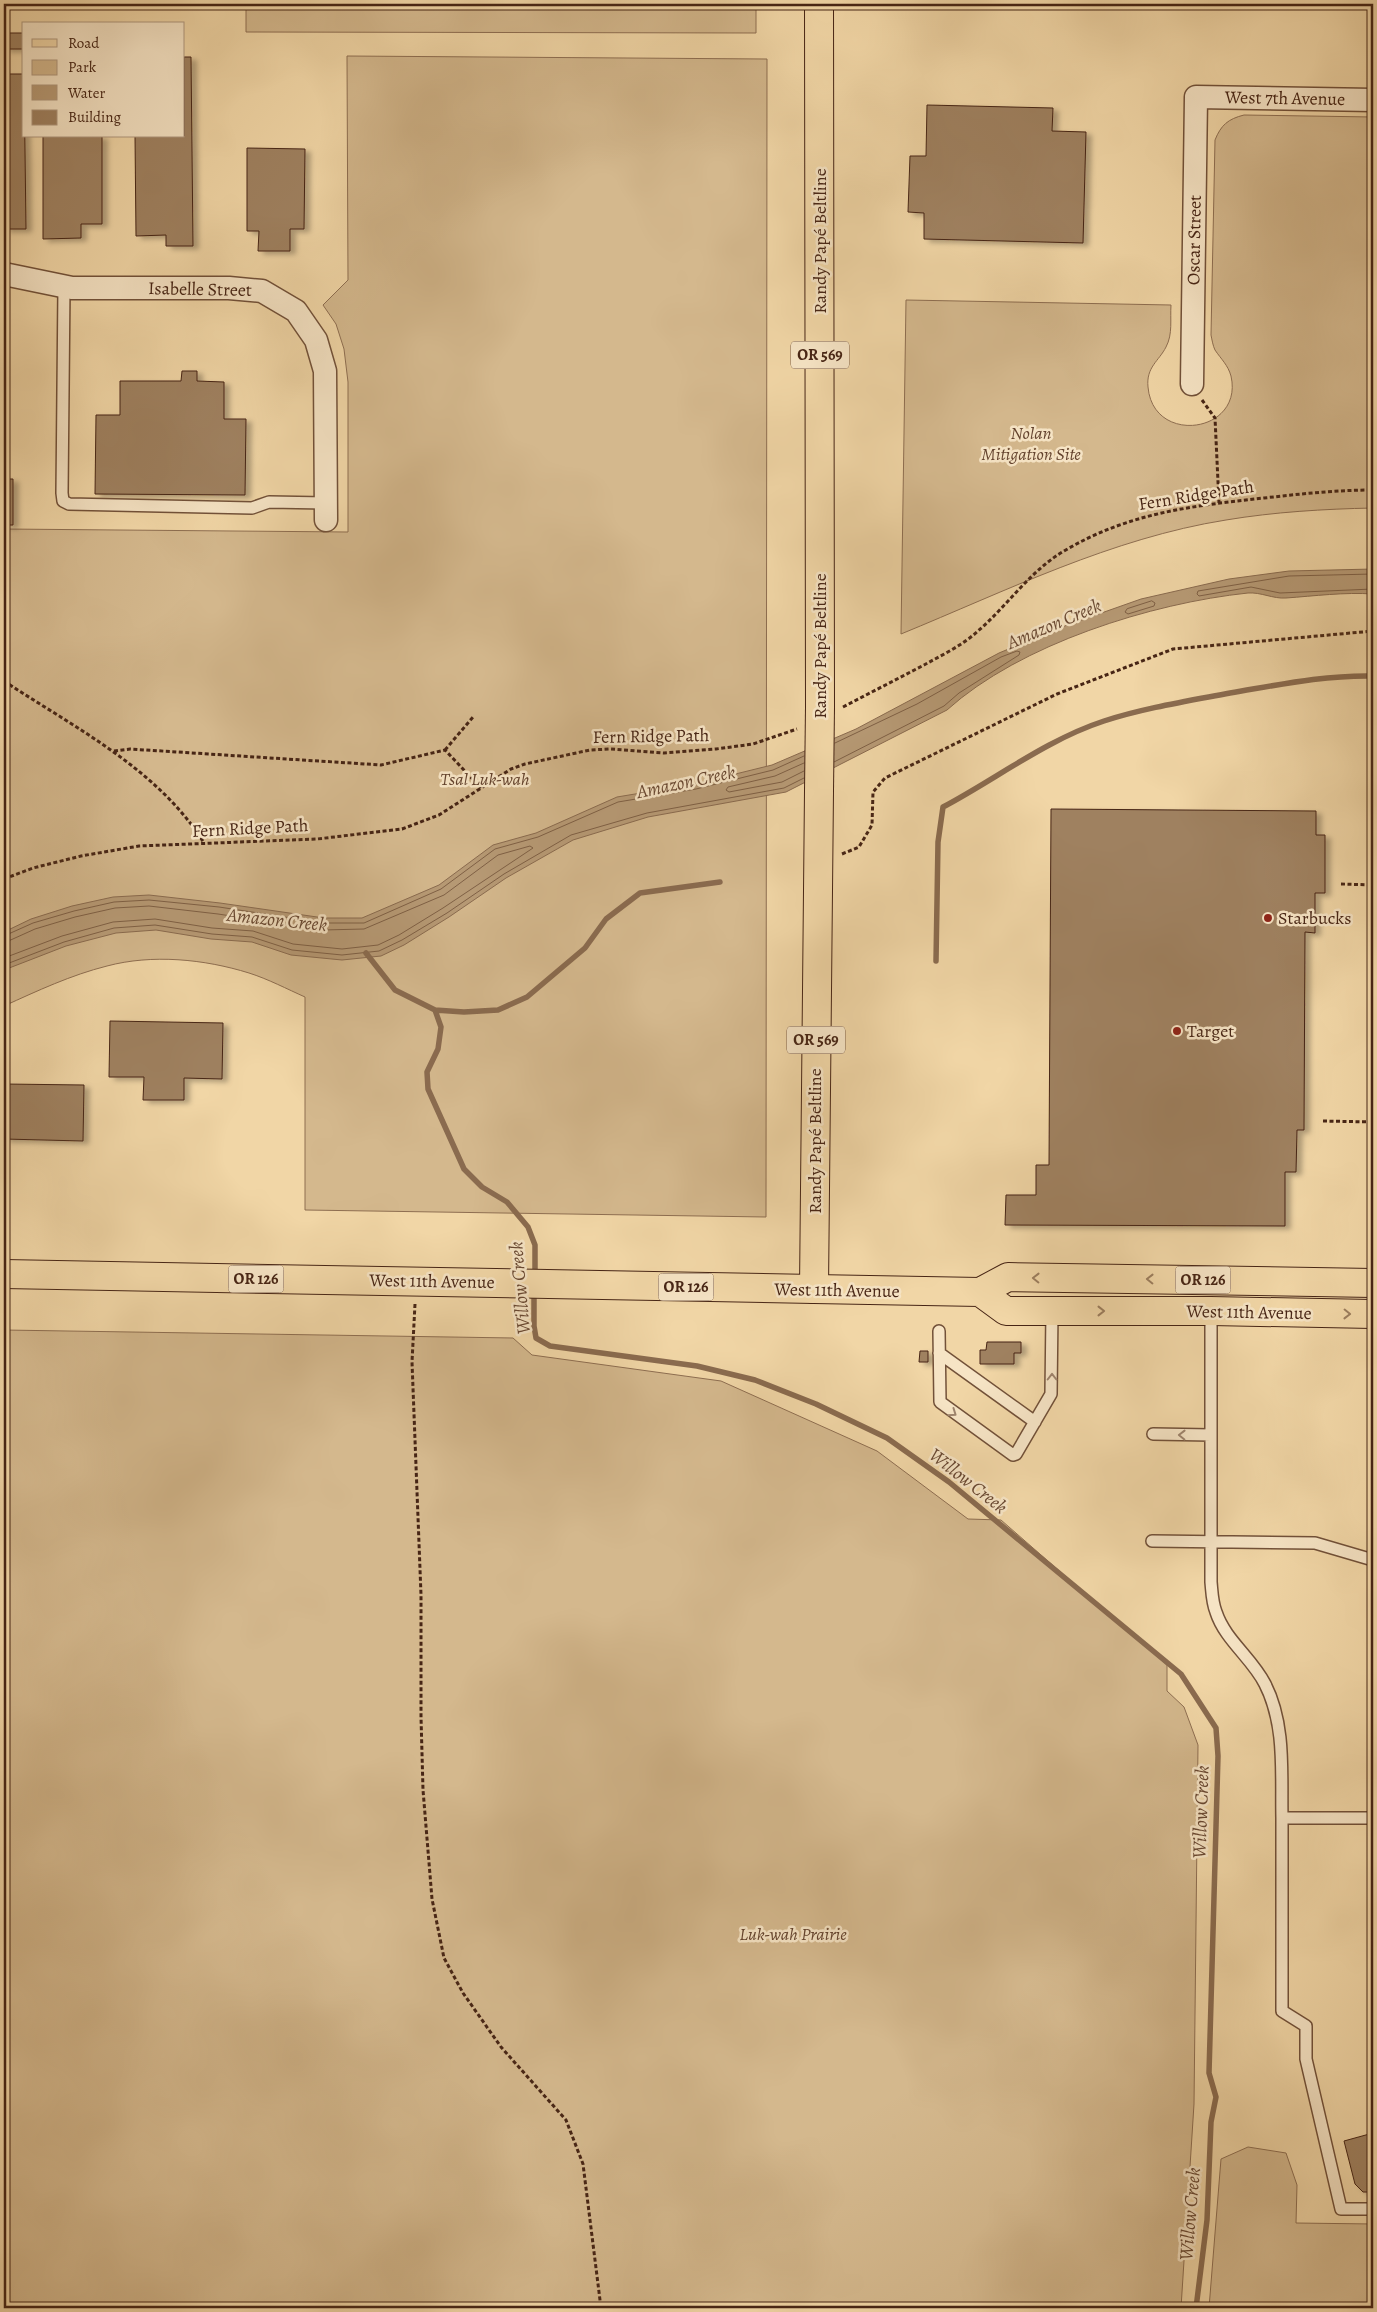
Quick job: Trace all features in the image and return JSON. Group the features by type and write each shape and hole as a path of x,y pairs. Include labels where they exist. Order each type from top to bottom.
{"main road":[{"name":"Randy Papé Beltline","path":"814,1289 820,791 831,707 819,4"},
{"name":"West 11th Avenue","path":"4,1274 980,1292 1008,1277 1373,1283"},
{"path":"1224,1311 1254,1298 1312,1297 1318,1295 1322,1282"},
{"name":"West 11th Avenue","path":"980,1292 1006,1310 1373,1314"}],"street":[{"name":"West 7th Avenue","path":"1196,97 1373,100"},
{"name":"Oscar Street","path":"1192,384 1196,97"},
{"name":"Isabelle Street","path":"4,274 64,286 230,288 262,291 296,311 316,340 325,372 326,511"}],"lane":[{"path":"64,286 63,501 69,504 252,508 269,502 326,511"},
{"path":"1224,1311 1211,1435 1211,1582 1216,1613 1227,1634 1264,1682 1278,1721 1282,1818 1282,2011 1306,2026 1306,2059 1341,2209 1373,2208"},
{"path":"939,1331 939,1398 942,1405 1013,1455 1016,1454 1051,1394 1052,1312"},
{"path":"939,1353 1035,1422"},
{"path":"1152,1434 1211,1435"},
{"path":"1152,1541 1315,1543 1373,1560"},
{"path":"1282,1818 1373,1818"}],"path":[{"path":"1192,384 1215,418 1219,503"},
{"name":"Fern Ridge Path","path":"831,707 942,655 978,632 1029,578 1062,552 1129,520 1177,509 1219,503 1337,490 1373,490"},
{"path":"818,865 859,847 872,825 873,792 885,778 1057,694 1173,648 1373,631"},
{"path":"4,680 114,751 163,794 192,824 204,844"},
{"path":"114,751 130,750 380,765 446,750 473,717"},
{"name":"Fern Ridge Path","path":"4,879 33,868 81,856 139,846 317,838 402,829 439,815 511,769 525,764 590,750 664,753 753,744 801,727"},
{"path":"446,750 481,788"},
{"path":"1341,884 1373,884"},
{"path":"1323,1121 1373,1122"},
{"path":"416,1281 412,1362 421,1594 421,1716 423,1790 432,1899 444,1958 463,1993 501,2047 566,2120 583,2164 601,2308"}],"green space":[{"path":"246,4 756,4 756,33 246,32"},
{"name":"Tsal Luk-wah","path":"347,56 767,59 766,1217 305,1210 305,997 263,978 232,968 196,961 160,959 124,962 80,974 4,1006 4,529 348,532 348,382 344,349 336,324 323,305 348,280"},
{"name":"Nolan Mitigation Site","path":"1244,115 1373,117 1373,508 1299,511 1244,517 1184,528 1142,539 1060,568 901,634 906,300 1171,305 1168,342 1149,374 1148,387 1154,406 1165,418 1180,424 1196,425 1212,420 1224,410 1231,395 1230,372 1215,350 1211,335 1215,140 1226,123"},
{"name":"Luk-wah Prairie","path":"4,1330 513,1338 532,1355 721,1381 877,1451 968,1519 1001,1520 1167,1665 1167,1691 1184,1707 1198,1745 1194,2104 1181,2308 4,2308"},
{"path":"1248,2147 1286,2153 1297,2185 1296,2223 1373,2224 1373,2308 1209,2308 1221,2159"}],"water":[{"name":"Amazon Creek","path":"1373,569 1373,594 1276,598 1248,593 1171,606 1089,630 1011,665 977,686 947,710 786,792 648,817 573,840 506,878 404,945 381,956 342,960 291,955 252,942 211,939 156,930 116,933 66,946 4,970 4,932 31,919 72,906 113,897 149,895 324,918 362,918 439,885 493,845 536,833 617,797 695,784 772,765 856,729 999,653 1059,628 1141,599 1229,579 1289,571"}],"building":[{"path":"4,33 22,33 22,49 4,49"},
{"path":"185,57 191,57 193,246 166,246 166,235 136,236 135,138 185,138"},
{"path":"4,74 22,74 22,138 25,138 26,229 4,229"},
{"path":"927,105 1053,108 1052,131 1086,132 1083,243 924,239 924,213 908,212 910,156 926,156"},
{"path":"43,138 102,138 102,224 81,224 81,238 43,239"},
{"path":"247,148 305,149 304,229 290,229 290,251 258,251 259,231 247,231"},
{"path":"182,371 197,371 197,381 224,382 224,419 246,419 245,495 95,494 96,415 120,415 120,381 181,381"},
{"path":"4,479 13,479 13,525 4,525"},
{"name":"Target","path":"1051,809 1316,811 1316,835 1325,835 1325,893 1315,893 1315,933 1305,932 1304,1130 1297,1130 1296,1172 1285,1172 1285,1226 1005,1225 1006,1195 1036,1195 1036,1165 1049,1165"},
{"path":"110,1021 223,1023 222,1079 184,1078 184,1100 143,1100 144,1077 109,1077"},
{"path":"4,1084 84,1085 83,1141 4,1139"},
{"path":"987,1342 1021,1342 1021,1353 1014,1353 1014,1364 980,1364 980,1350 986,1350"},
{"path":"920,1351 928,1351 928,1362 919,1362"},
{"path":"1373,2133 1373,2192 1363,2192 1355,2184 1344,2141"}],"waterway":[{"path":"936,961 938,842 943,807 1042,749 1104,721 1166,705 1283,684 1337,677 1373,676"},
{"path":"435,1010 464,1012 498,1010 527,997 585,948 606,919 640,893 720,882"},
{"name":"Willow Creek","path":"366,953 395,990 435,1010 441,1027 438,1049 427,1072 428,1089 464,1169 482,1187 507,1202 528,1227 535,1245 535,1277"},
{"name":"Willow Creek","path":"534,1291 536,1338 550,1346 697,1366 755,1380 816,1404 887,1438 949,1482 1181,1674 1216,1728 1218,1756 1209,2073 1216,2097 1211,2122 1207,2220 1196,2308"}],"place":[{"name":"Starbucks","path":"1268,918"},
{"name":"Target","path":"1177,1031"}]}
